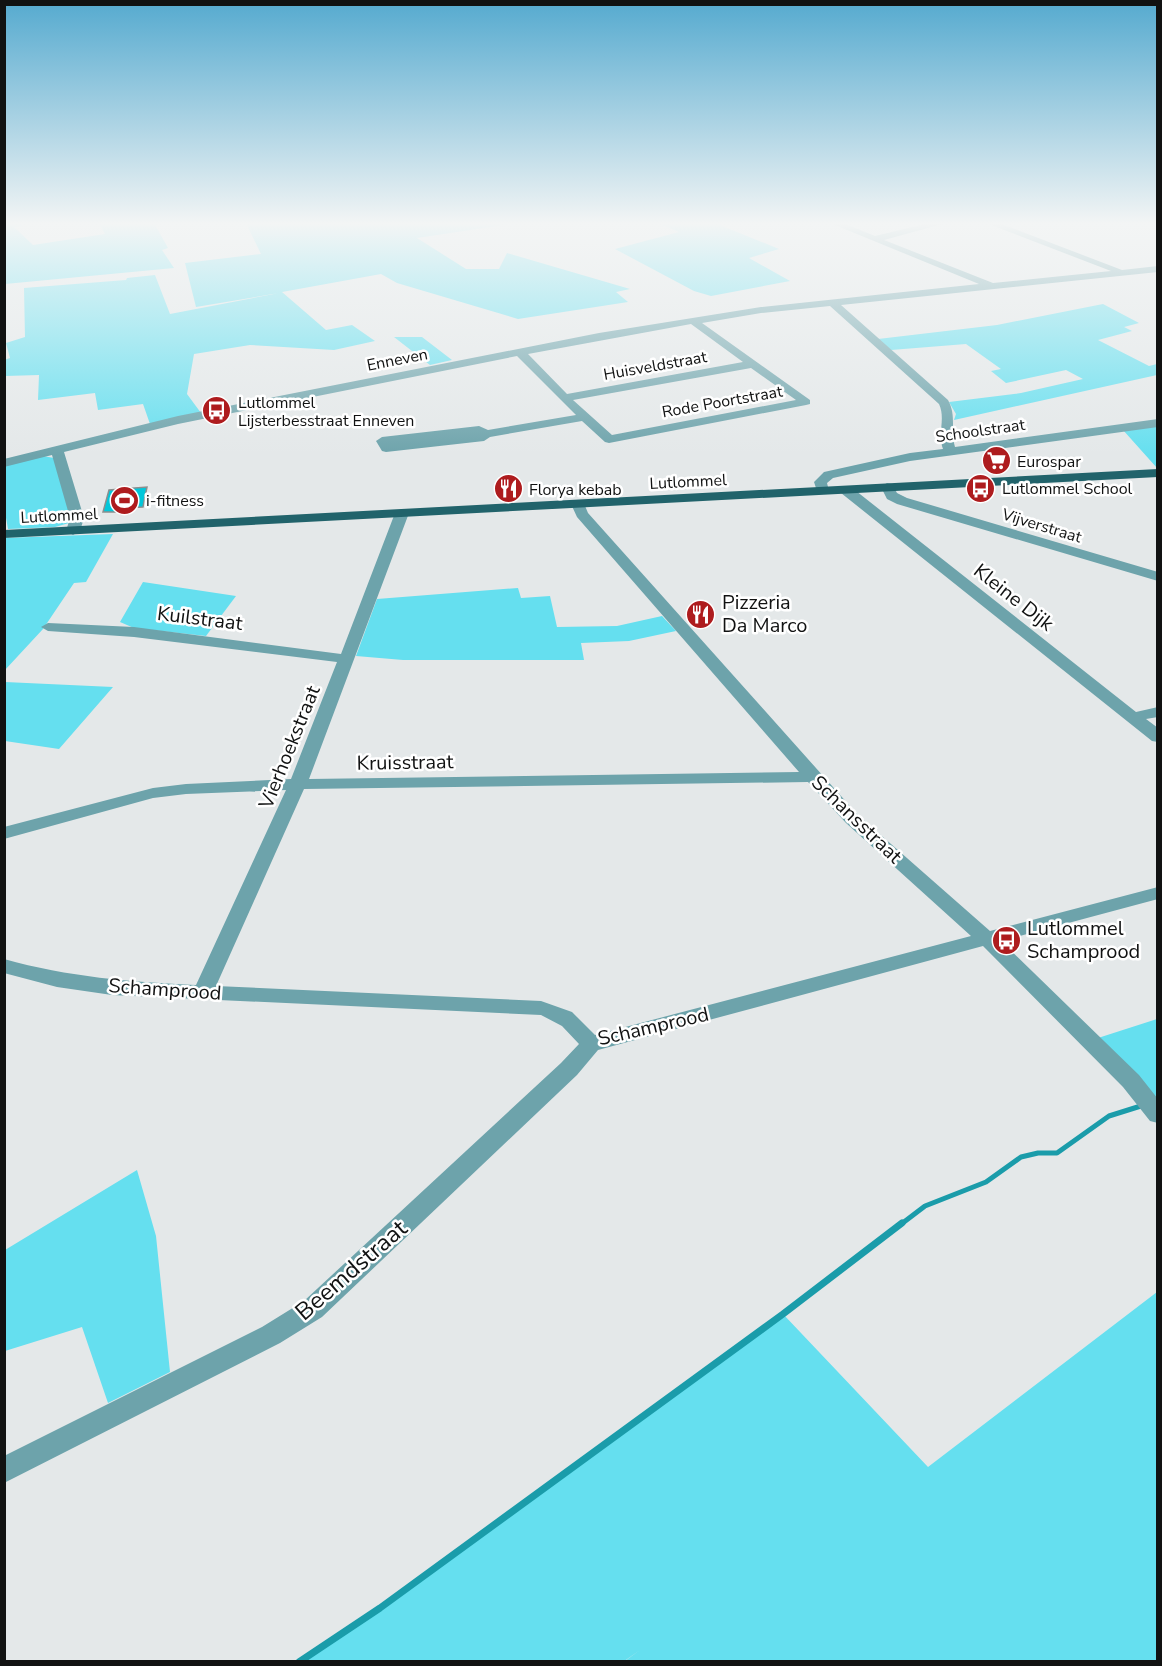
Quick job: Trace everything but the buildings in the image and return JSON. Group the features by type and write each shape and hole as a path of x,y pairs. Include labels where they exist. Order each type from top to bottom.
{"main road":[{"name":"Lutlommel","path":"4,534 1158,473"}],"street":[{"name":"Enneven","path":"4,463 178,420 519,351 761,310 844,301"},
{"path":"832,302 944,402 950,411 947,444 950,450"},
{"name":"Rode Poortstraat","path":"586,417 609,439 806,402 693,321"},
{"path":"519,351 564,398 586,417"},
{"name":"Huisveldstraat","path":"564,398 753,364"},
{"path":"486,434 478,430 382,441 386,448 484,437 486,434 586,417"},
{"name":"Schoolstraat","path":"824,490 820,482 829,475 910,457 1158,423"},
{"path":"57,450 77,518 73,531"},
{"name":"Vijverstraat","path":"887,488 892,496 902,501 1158,577"},
{"name":"Kleine Dijk","path":"846,490 1158,737"},
{"name":"Schansstraat","path":"578,504 582,514 852,819 987,939 1131,1081 1153,1108"},
{"name":"Vierhoekstraat","path":"203,992 297,784 402,513"},
{"name":"Kuilstraat","path":"48,627 166,635 346,659"},
{"path":"1133,717 1158,712"},
{"name":"Kruisstraat","path":"4,833 153,793 297,784 813,777"},
{"name":"Schamprood","path":"4,966 33,975 75,982 203,992 541,1008 561,1013 591,1044 1158,893"},
{"name":"Beemdstraat","path":"4,1470 272,1335 313,1309 568,1069 591,1044"}],"shaded area":[{"path":"24,301 165,301 170,314 239,301 292,301 326,330 352,325 375,341 334,350 250,345 194,354 187,394 201,413 150,424 143,404 98,410 95,393 38,400 39,375 5,376 4,360 10,358 6,343 25,337"},
{"path":"194,301 233,301 196,307"},
{"path":"457,301 628,302 518,319"},
{"path":"1103,304 1139,323 1124,327 1132,331 1098,340 1149,366 1157,364 1157,375 954,420 956,414 949,402 1021,393 1083,379 1066,370 1006,383 991,371 1001,369 966,344 891,350 878,339 997,325"},
{"path":"394,337 422,337 452,360 430,365"},
{"path":"1157,425 1157,468 1123,430"},
{"path":"43,456 54,458 71,519 69,523 55,527 8,529 5,512 4,466"},
{"path":"113,534 86,582 74,583 43,629 5,670 4,538"},
{"path":"143,582 236,596 206,636 134,628 120,622"},
{"path":"518,588 521,598 550,596 557,627 617,626 662,616 676,631 629,641 581,643 584,660 403,660 356,656 377,599"},
{"path":"4,682 113,687 59,749 5,741"},
{"path":"1157,1019 1157,1103 1098,1038"},
{"path":"137,1170 156,1236 170,1372 108,1403 82,1327 5,1351 5,1250"},
{"path":"1157,1292 1157,1661 625,1661 640,1650 623,1662 299,1661 380,1608 783,1314 928,1467"}],"waterway":[{"path":"900,1225 925,1206 986,1182 1021,1157 1038,1153 1057,1153 1109,1116 1144,1105"},
{"path":"299,1662 380,1608 783,1314 902,1223"}],"place":[{"name":"Lutlommel Lijsterbesstraat Enneven","path":"217,411"},
{"name":"Eurospar","path":"996,461"},
{"name":"Lutlommel School","path":"981,488"},
{"name":"Florya kebab","path":"508,489"},
{"name":"i-fitness","path":"125,500"},
{"name":"Pizzeria Da Marco","path":"701,614"},
{"name":"Lutlommel Schamprood","path":"1006,940"}]}
